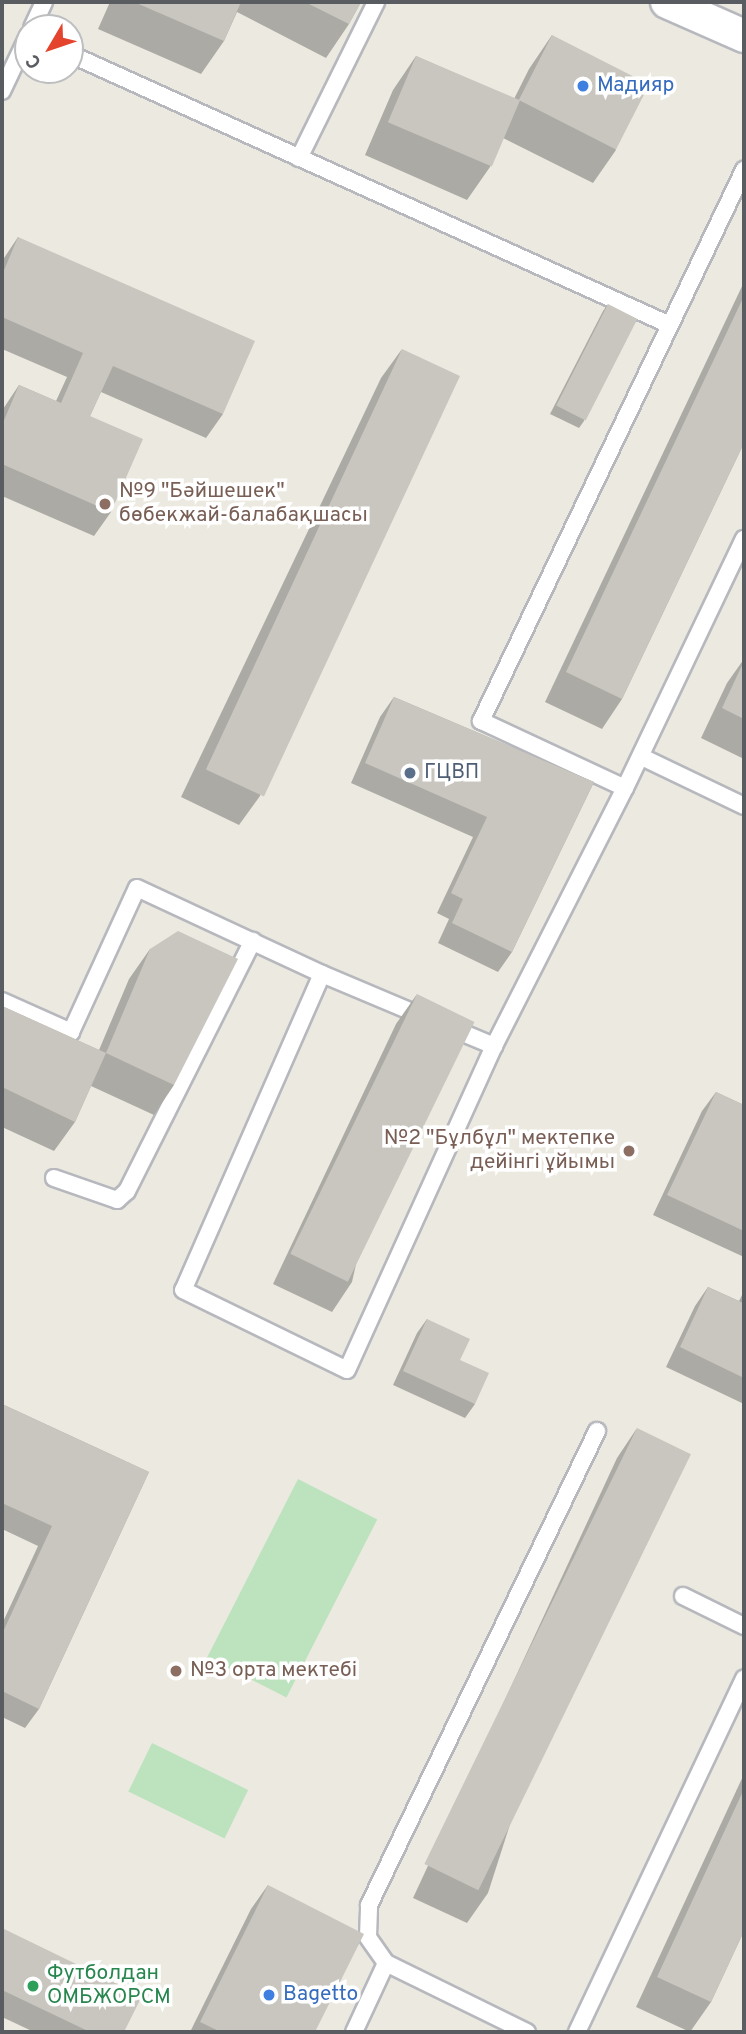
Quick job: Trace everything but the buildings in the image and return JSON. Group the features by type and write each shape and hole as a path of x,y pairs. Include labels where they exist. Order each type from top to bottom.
{"street":[{"path":"667,2 744,36"}],"lane":[{"path":"299,158 376,2"},
{"path":"84,60 670,325"},
{"path":"2,91 14,66"},
{"path":"625,788 481,721 744,170"},
{"path":"322,974 183,1290 347,1370 494,1046 625,788 644,758 744,539"},
{"path":"644,758 744,806"},
{"path":"2,1001 71,1032 137,888 322,974 494,1046"},
{"path":"54,1178 117,1200 127,1191 253,942"},
{"path":"527,2032 386,1963 368,1937 369,1905 597,1432"},
{"path":"683,1596 744,1626"},
{"path":"577,2032 744,1679"},
{"path":"354,2032 386,1963"}],"green space":[{"path":"298,1479 377,1519 287,1698 207,1657"},
{"path":"152,1743 248,1790 224,1838 128,1792"}],"place":[{"name":"Мадияр","path":"583,86"},
{"name":"№9 \"Бәйшешек\" бөбекжай-балабақшасы","path":"105,504"},
{"name":"ГЦВП","path":"410,773"},
{"name":"№2 \"Бұлбұл\" мектепке дейінгі ұйымы","path":"629,1151"},
{"name":"№3 орта мектебі","path":"176,1671"},
{"name":"Футболдан ОМБЖОРСМ","path":"33,1986"},
{"name":"Bagetto","path":"269,1995"}]}
